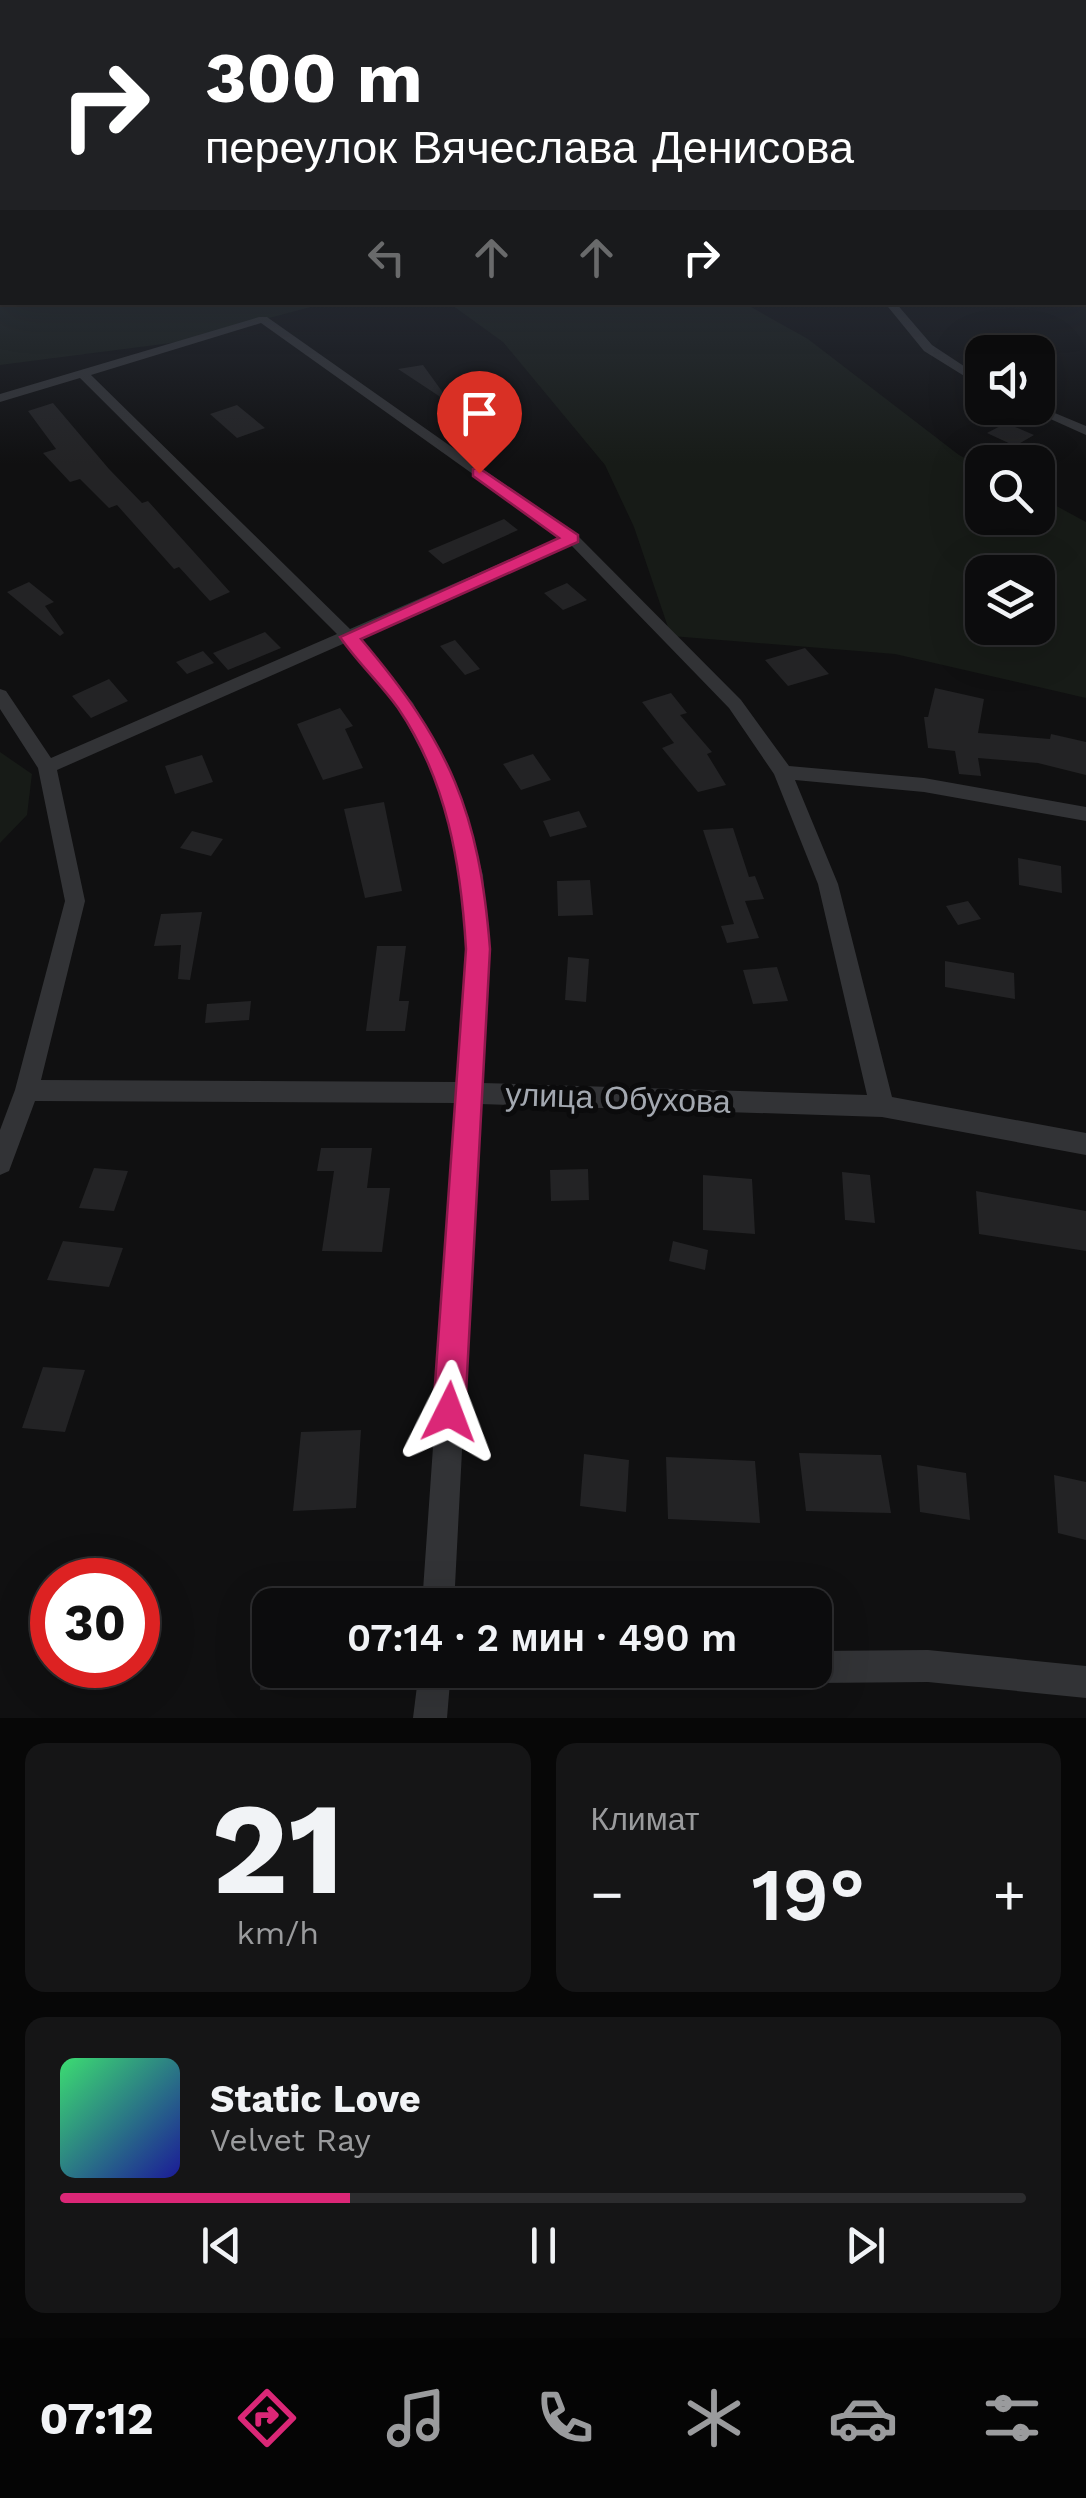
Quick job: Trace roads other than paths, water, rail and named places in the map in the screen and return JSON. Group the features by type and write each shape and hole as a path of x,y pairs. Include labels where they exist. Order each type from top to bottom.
{"street":[{"path":"892,305 928,348 965,372"},
{"path":"0,398 263,320 572,538 735,704 783,772 828,884 882,1106"},
{"path":"82,374 349,637 407,707 450,790 473,875 478,949 439,1588"},
{"path":"1055,418 1086,431"},
{"path":"47,767 572,538"},
{"path":"0,694 47,767 76,901 27,1090 0,1163"},
{"path":"783,772 924,785 1086,814"},
{"name":"улица Обухова","path":"27,1090 468,1093 882,1106 1086,1144"},
{"path":"832,1667 928,1666 1086,1682"},
{"path":"430,1718 433,1688"}]}
